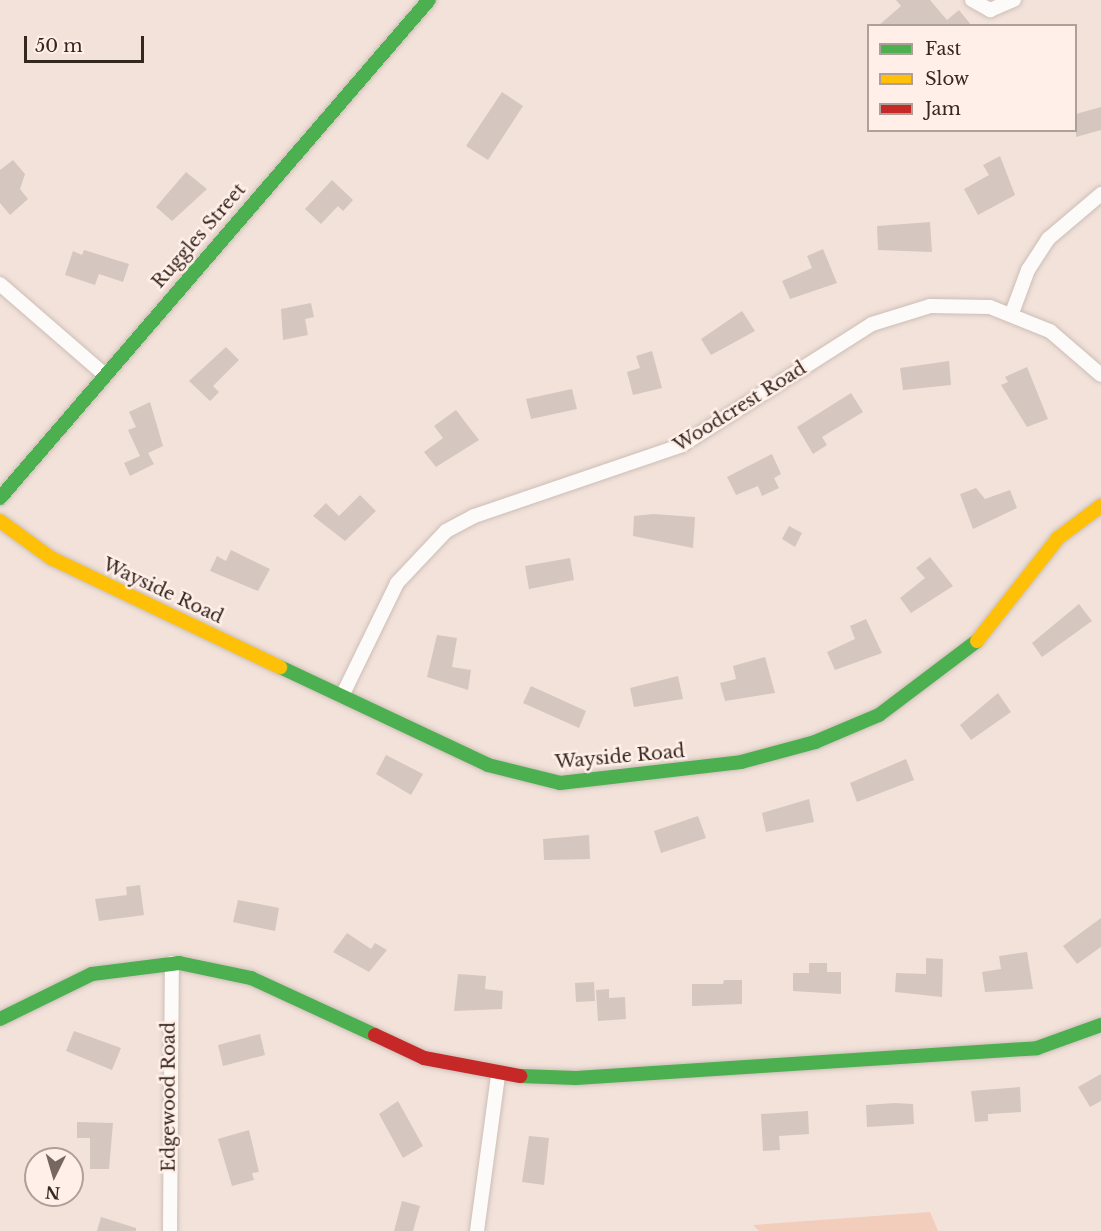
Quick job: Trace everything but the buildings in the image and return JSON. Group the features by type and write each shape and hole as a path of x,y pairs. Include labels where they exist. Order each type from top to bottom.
{"street":[{"name":"Ruggles Street","path":"0,498 104,374 429,0"},
{"path":"972,0 990,10 1014,0"},
{"path":"1012,313 1028,270 1048,239 1101,194"},
{"path":"0,284 104,374"},
{"name":"Woodcrest Road","path":"342,696 397,583 419,554 460,522 682,446 854,333 890,316 949,305 1012,313 1065,340 1101,375"},
{"name":"Wayside Road","path":"0,520 51,558 488,765 537,781 584,783 775,755 848,730 933,679 982,637 1058,538 1101,506"},
{"path":"0,1019 92,974 172,963 251,978 414,1054 498,1075 576,1078 1029,1049 1064,1042 1101,1025"},
{"name":"Edgewood Road","path":"170,1231 172,963"},
{"path":"477,1231 498,1075"}],"shaded area":[{"path":"930,1212 938,1231 759,1231 753,1225"}],"traffic: fast":[{"path":"0,498 429,0"},
{"path":"280,667 488,765 560,783 741,762 815,742 879,715 977,641"},
{"path":"0,1019 92,974 179,963 251,978 375,1035"},
{"path":"520,1076 576,1078 1037,1048 1101,1025"}],"traffic: slow":[{"path":"977,641 1058,538 1101,506"},
{"path":"0,521 51,558 280,667"}],"traffic: jam":[{"path":"375,1035 424,1058 520,1076"}]}
